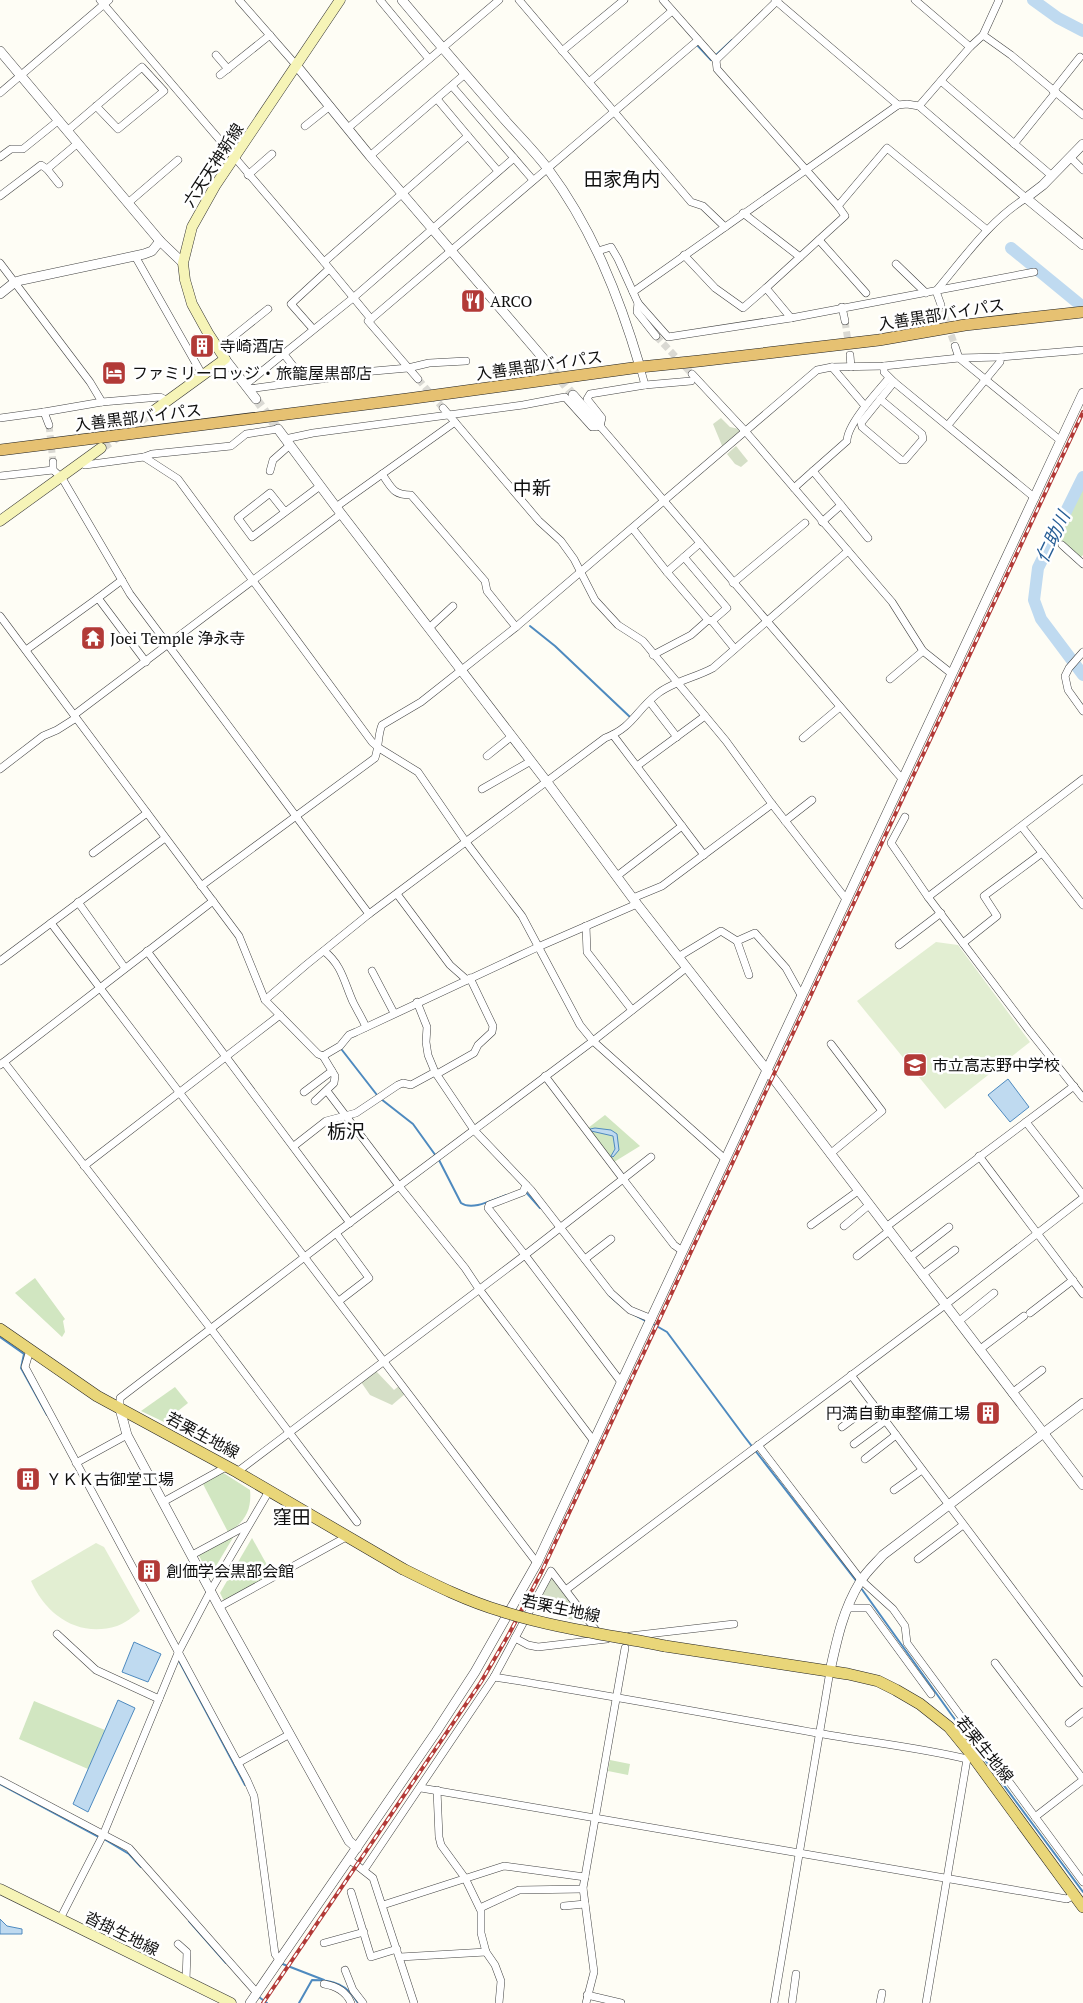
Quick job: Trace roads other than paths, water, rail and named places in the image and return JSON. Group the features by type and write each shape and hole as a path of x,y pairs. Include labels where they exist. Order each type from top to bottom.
{"highway":[{"name":"入善黒部バイパス","path":"0,450 416,398 640,367 880,340 965,325 1083,312"}],"main road":[{"name":"六天天神新線","path":"226,359 218,349 192,304 185,280 182,263 192,227 215,186 284,87 296,65 340,0"},
{"path":"152,412 226,359"},
{"path":"0,521 101,448"},
{"name":"若栗生地線","path":"0,1329 120,1410 232,1470 403,1569 453,1594 500,1611 544,1623 665,1646 830,1671 878,1681 920,1704 949,1727 969,1757 1083,1907"},
{"name":"沓掛生地線","path":"0,1889 231,2003"}],"street":[{"path":"239,0 543,358"},
{"path":"381,0 429,59"},
{"path":"402,0 547,168 569,200 598,252 625,318 645,385"},
{"path":"348,128 500,0"},
{"path":"520,0 691,202 703,206 725,227"},
{"path":"562,51 624,0"},
{"path":"663,0 716,60 717,69 845,216 743,308 715,288 684,255"},
{"path":"915,0 970,47"},
{"path":"919,106 970,47 983,35 999,0"},
{"path":"716,60 777,1 898,105"},
{"path":"0,93 104,2 234,159 371,319"},
{"path":"589,82 672,11"},
{"path":"220,75 270,35"},
{"path":"983,35 1011,55 1083,115"},
{"path":"418,379 368,322 698,40"},
{"path":"0,51 160,241 182,263"},
{"path":"216,55 228,69"},
{"path":"1014,144 1080,57"},
{"path":"68,131 96,106 142,67 164,91 118,129 96,106"},
{"path":"370,156 465,74"},
{"path":"941,81 1052,176"},
{"path":"452,86 533,180"},
{"path":"438,99 498,171"},
{"path":"633,292 898,105 907,104 919,106 1083,246"},
{"path":"305,126 330,106"},
{"path":"0,157 11,149 23,150 58,120"},
{"path":"324,262 468,136"},
{"path":"48,169 78,143"},
{"path":"936,291 987,230 1052,176 1083,144"},
{"path":"838,206 887,148 987,230"},
{"path":"248,175 272,154"},
{"path":"246,387 283,353 353,298 514,158"},
{"path":"1070,158 1083,170"},
{"path":"128,203 178,160"},
{"path":"0,196 41,165 48,169 59,184"},
{"path":"743,214 800,257"},
{"path":"819,240 866,293"},
{"path":"0,294 15,282 152,251 160,241"},
{"path":"598,252 611,247 638,304 668,337 791,318 1034,272"},
{"path":"134,256 203,376"},
{"path":"0,262 90,382 102,402"},
{"path":"896,264 926,293"},
{"path":"313,329 291,304 329,269"},
{"path":"766,288 791,318"},
{"path":"936,291 941,305"},
{"path":"638,304 636,312 656,336"},
{"path":"842,307 845,321"},
{"path":"218,349 268,309"},
{"path":"955,346 959,358 1061,440"},
{"path":"201,886 375,758 378,748 379,730 382,724 421,702 462,671 580,574 818,370 1083,350"},
{"path":"283,353 301,376"},
{"path":"850,355 851,367"},
{"path":"948,425 986,380 1000,362 1001,357"},
{"path":"226,359 256,399"},
{"path":"246,387 336,377 340,374 408,368 430,363 466,361"},
{"path":"884,366 884,372 891,380 1035,498"},
{"path":"832,368 865,406"},
{"path":"600,426 602,418 587,399 590,394 692,377 746,432 892,602 923,651 952,674"},
{"path":"880,399 922,434 922,439 905,460 901,460 862,427 861,423 880,399 891,380"},
{"path":"794,488 847,441 847,435 865,406 891,380"},
{"path":"250,2003 350,1860 475,1672 537,1563 593,1440 652,1319 681,1250 903,780 1083,392"},
{"path":"573,394 903,780"},
{"path":"0,418 102,402 160,397 168,401"},
{"path":"270,471 274,460 287,442 313,433 446,411 522,405 566,397 592,427 600,426"},
{"path":"446,411 539,521 561,541 574,559 580,574 596,600 618,625 643,642 678,683 846,899"},
{"path":"44,412 49,425"},
{"path":"0,769 43,736 57,730 75,717 254,581 382,474 456,422"},
{"path":"82,462 85,465 144,457 152,454 231,446 246,434 278,429 338,511 531,760 686,968 888,1229 1083,1486"},
{"path":"144,457 178,480 378,748 418,772 466,842 522,916 580,1025 593,1041 725,1159"},
{"path":"0,476 53,466 62,478 130,594 369,914"},
{"path":"813,471 868,538"},
{"path":"382,474 394,491 400,495 411,495 485,580 487,590 516,627"},
{"path":"284,512 270,493 238,518 252,537 320,486"},
{"path":"822,522 841,506"},
{"path":"733,583 805,523"},
{"path":"633,528 667,572 734,648"},
{"path":"667,572 700,543"},
{"path":"1062,545 1083,564"},
{"path":"265,1000 369,914 605,738 613,735 634,720 656,695 713,668 848,552"},
{"path":"654,655 691,634 727,608 684,557"},
{"path":"26,650 122,580"},
{"path":"98,598 146,662"},
{"path":"429,628 453,606"},
{"path":"0,616 239,936 265,1000 318,1054 323,1056 335,1076 334,1083 315,1100"},
{"path":"890,679 923,651"},
{"path":"1083,652 1069,668 1065,676 1068,690 1083,711"},
{"path":"650,702 677,737"},
{"path":"803,738 840,707"},
{"path":"637,766 705,716"},
{"path":"613,735 704,855"},
{"path":"487,756 512,736"},
{"path":"482,789 531,760"},
{"path":"928,896 1022,827 1083,778"},
{"path":"785,821 812,800"},
{"path":"323,1056 340,1046 349,1035 417,1002 586,926 662,886 772,804"},
{"path":"93,853 147,813"},
{"path":"906,816 891,842 928,896 1028,1029 1083,1098"},
{"path":"617,876 682,826"},
{"path":"1022,827 1083,906"},
{"path":"0,961 165,838"},
{"path":"963,942 997,916 984,896 1042,852"},
{"path":"294,1146 326,1121 356,1113 398,1085 403,1083 411,1085 474,1053 478,1045 492,1032 493,1026 469,979 450,965 397,894"},
{"path":"213,901 2,1064 211,1329 356,1522"},
{"path":"78,902 125,968"},
{"path":"899,945 941,913"},
{"path":"51,922 537,1563"},
{"path":"586,926 587,952 632,1010"},
{"path":"678,957 720,931 737,941 749,975"},
{"path":"737,941 755,932 786,968 801,995"},
{"path":"324,951 331,957 346,979 352,1000 366,1027"},
{"path":"148,952 350,1223"},
{"path":"357,1848 349,1841 210,1590 127,1435 120,1410 120,1398 336,1233 593,1041 686,968"},
{"path":"372,971 394,1013"},
{"path":"417,1002 427,1027 427,1048 436,1073 474,1130 526,1185 617,1298 630,1310 652,1319"},
{"path":"84,1166 280,1015"},
{"path":"830,1154 882,1111 831,1044"},
{"path":"304,1092 332,1070"},
{"path":"545,1076 674,1245 681,1250"},
{"path":"857,1256 979,1156 1074,1086"},
{"path":"327,1091 399,1186 466,1268 479,1290 593,1440"},
{"path":"566,1589 945,1305 1083,1197 1026,1122"},
{"path":"979,1156 1083,1294"},
{"path":"163,1502 232,1470 289,1432 479,1290 651,1157"},
{"path":"526,1185 523,1192 489,1204 488,1208 621,1382"},
{"path":"811,1224 858,1191"},
{"path":"844,1226 869,1205"},
{"path":"909,1258 949,1227"},
{"path":"336,1233 369,1278 339,1301"},
{"path":"585,1259 611,1239"},
{"path":"922,1275 955,1250"},
{"path":"979,1350 1072,1280"},
{"path":"958,1322 994,1293"},
{"path":"30,1350 25,1367 254,1796 275,1954 280,1961"},
{"path":"1012,1393 1042,1370"},
{"path":"851,1375 1083,1682"},
{"path":"774,2003 830,1671 847,1608 862,1580 883,1555 1083,1403"},
{"path":"842,1427 873,1404"},
{"path":"854,1444 885,1421"},
{"path":"76,1463 127,1435"},
{"path":"865,1459 896,1435"},
{"path":"758,1445 862,1580 893,1609 905,1626 907,1643 1083,1882"},
{"path":"894,1490 922,1470"},
{"path":"60,1919 104,1835 178,1653 210,1590 269,1491"},
{"path":"918,1559 963,1525"},
{"path":"192,1555 247,1526"},
{"path":"219,1606 348,1536"},
{"path":"364,1870 494,1677 551,1571 603,1639"},
{"path":"847,1608 868,1608 931,1694"},
{"path":"515,1638 528,1645 538,1647 734,1624"},
{"path":"57,1634 96,1670 159,1699"},
{"path":"586,2003 594,1972 583,1889 625,1648"},
{"path":"995,1663 1083,1780 1035,1817"},
{"path":"494,1677 617,1696 820,1734 969,1757 926,2003"},
{"path":"920,1704 939,1688"},
{"path":"1069,1723 1083,1712"},
{"path":"238,1763 290,1734"},
{"path":"0,1780 129,1848 257,1993"},
{"path":"421,1788 1067,1899 1074,1895"},
{"path":"437,1790 441,1845 465,1878 480,1908 486,1952 495,1965 501,1981 499,2003"},
{"path":"350,1860 373,1878 414,2003"},
{"path":"383,1905 504,1866 585,1877"},
{"path":"480,1908 520,1890 583,1889"},
{"path":"351,1892 371,1957 397,1949"},
{"path":"564,1906 585,1904"},
{"path":"324,1943 364,1932"},
{"path":"178,1944 187,1952 186,1981"},
{"path":"400,1957 486,1952"},
{"path":"346,1970 353,1990 363,2003"},
{"path":"792,2003 796,1974"},
{"path":"324,1984 333,1985 342,1991 351,2003"},
{"path":"880,2003 882,1993"},
{"path":"587,1995 621,2003"}],"water":[{"path":"1008,1079 1029,1107 1010,1122 988,1095"},
{"path":"590,1129 611,1130 617,1134 619,1150 613,1157 611,1156 615,1149 613,1136 591,1131"},
{"path":"134,1642 161,1654 148,1682 122,1672"},
{"path":"118,1700 135,1708 88,1812 73,1804"},
{"path":"0,1919 7,1926 22,1929 22,1934 0,1934"}],"waterway":[{"path":"1033,0 1058,18 1083,31"},
{"path":"715,56 732,40"},
{"path":"697,45 712,59"},
{"name":"仁助川","path":"1011,248 1083,307"},
{"name":"仁助川","path":"1083,477 1038,568 1034,600 1041,619 1083,675"},
{"path":"530,626 555,646 630,717"},
{"path":"342,1050 377,1095"},
{"path":"381,1099 413,1124 436,1156"},
{"path":"439,1160 461,1203 471,1206 477,1205 507,1195"},
{"path":"525,1191 540,1208"},
{"path":"610,1296 619,1304"},
{"path":"633,1314 646,1321"},
{"path":"653,1324 667,1332 744,1436 857,1582"},
{"path":"0,1337 24,1354 21,1368 47,1415"},
{"path":"861,1588 951,1714 1083,1892"},
{"path":"178,1659 245,1785"},
{"path":"0,1784 99,1837"},
{"path":"104,1839 129,1854 141,1867"},
{"path":"189,1921 226,1963"},
{"path":"280,1963 324,1980"},
{"path":"299,2003 312,1980 339,1984 349,1991 358,2003"},
{"path":"259,1997 267,2003"}],"tunnel":[{"path":"941,305 955,346"},
{"path":"845,321 850,355"},
{"path":"656,336 692,374"},
{"path":"543,358 573,395"},
{"path":"418,379 443,408"},
{"path":"256,399 278,429"},
{"path":"101,448 152,412"},
{"path":"49,425 53,462"}],"railway":[{"path":"263,2003 481,1682 541,1573 1083,412"}],"place":[{"name":"ARCO","path":"473,301"},
{"name":"寺崎酒店","path":"202,346"},
{"name":"ファミリーロッジ・旅籠屋黒部店","path":"114,373"},
{"name":"Joei Temple 浄永寺","path":"93,638"},
{"name":"市立高志野中学校","path":"915,1065"},
{"name":"円満自動車整備工場","path":"988,1413"},
{"name":"ＹＫＫ古御堂工場","path":"28,1479"},
{"name":"創価学会黒部会館","path":"149,1571"}],"district":[{"name":"田家角内","path":"622,179"},
{"name":"中新","path":"532,488"},
{"name":"栃沢","path":"346,1131"},
{"name":"窪田","path":"292,1517"}]}
